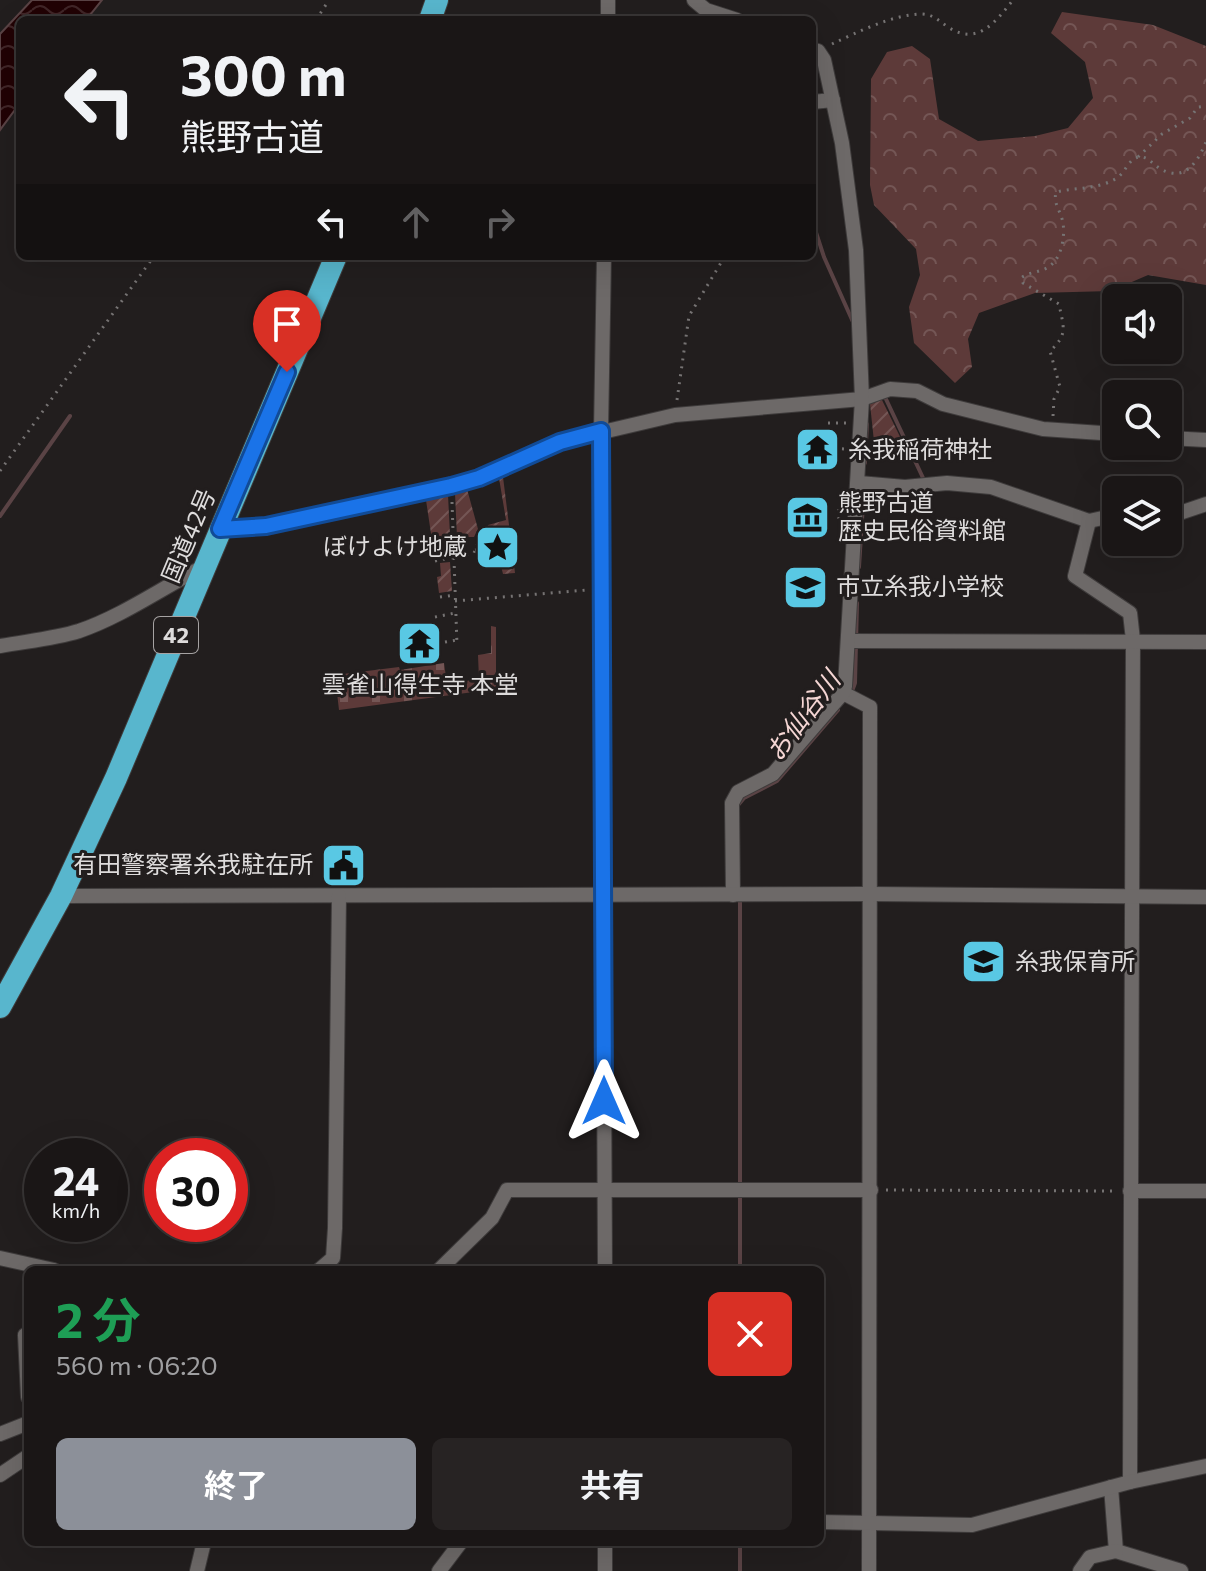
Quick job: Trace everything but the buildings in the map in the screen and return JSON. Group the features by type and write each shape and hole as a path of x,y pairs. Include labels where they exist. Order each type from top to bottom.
{"highway":[{"name":"国道42号","path":"0,1007 61,896 116,778 334,260"}],"street":[{"path":"694,0 706,10 725,16"},
{"path":"733,895 732,803 738,792 773,774 843,693 859,483 862,399 856,250 848,179 833,100 817,53"},
{"path":"816,102 833,100"},
{"path":"604,260 601,431 605,1266"},
{"path":"220,529 266,526 451,486 479,478 560,442 675,415 862,399 890,389 917,391 943,404 1043,429 1102,433"},
{"path":"1182,439 1206,440"},
{"path":"859,483 905,487 947,483 991,487 1089,521 1102,518"},
{"path":"1182,512 1206,504"},
{"path":"1089,521 1075,576 1130,613 1133,640 1130,1482"},
{"path":"0,646 52,639 82,630 205,566"},
{"path":"848,641 1206,642"},
{"path":"843,693 870,707 869,1571"},
{"path":"61,896 870,894 1206,897"},
{"path":"324,1266 333,1258 334,1243 339,896"},
{"path":"443,1266 492,1218 507,1190 871,1190"},
{"path":"1130,1191 1206,1191"},
{"path":"0,1258 36,1266"},
{"path":"0,1434 24,1425"},
{"path":"0,1475 24,1459"},
{"path":"824,1522 972,1525 1130,1482 1206,1466"},
{"path":"1111,1487 1116,1551"},
{"path":"197,1571 203,1546"},
{"path":"439,1571 458,1546"},
{"path":"605,1546 605,1571"},
{"path":"1080,1571 1090,1557 1116,1551 1181,1571"}],"path":[{"path":"817,53 881,23 921,14 934,16 961,34 983,32 992,26 1013,0"},
{"path":"1053,419 1054,399 1060,387 1050,351 1064,333 1059,304 1023,283 1021,278 1046,269 1059,256 1063,223 1055,203 1056,192 1084,190 1122,174 1129,163 1162,134 1190,118 1198,107 1206,106"},
{"path":"1138,157 1147,158 1171,173 1183,172 1197,163 1206,142"},
{"path":"0,471 151,260"},
{"path":"675,415 689,316 723,260"},
{"path":"828,423 848,423 847,427"},
{"path":"826,448 849,449 847,438"},
{"path":"445,642 457,643 451,492"},
{"path":"838,524 839,509"},
{"path":"475,550 485,525"},
{"path":"435,561 494,548"},
{"path":"440,597 602,589"},
{"path":"435,617 455,613"},
{"path":"871,1190 1130,1191"}],"green space":[{"path":"1062,12 1153,25 1206,46 1206,285 1148,275 1127,284 1102,284 1102,291 1035,293 979,313 968,339 972,367 955,383 914,343 909,307 920,275 916,249 874,205 870,185 871,79 887,52 912,46 930,59 939,119 978,141 1035,136 1068,128 1093,98 1085,62 1051,33"},
{"path":"881,398 910,457 876,460 870,404"},
{"path":"503,477 515,573 503,574 501,566 486,568 484,546 488,525 506,520 499,478"},
{"path":"467,489 478,529 474,537 457,537 455,493"},
{"path":"448,495 451,555 443,555 442,546 433,547 426,500"},
{"path":"450,562 452,591 439,593 437,577 441,576 440,563"},
{"path":"491,626 496,627 496,689 339,710 335,675 444,663 447,684 479,679 478,655 491,653"}],"water":[{"path":"32,0 102,0 89,16 17,16"},
{"path":"16,17 16,108 0,130 0,34"}],"waterway":[{"name":"お仙谷川","path":"816,232 853,322"},
{"path":"885,397 924,480"},
{"path":"0,516 70,416"},
{"name":"お仙谷川","path":"865,463 867,424"},
{"name":"お仙谷川","path":"859,567 864,488"},
{"name":"お仙谷川","path":"851,694 855,683 857,603"},
{"name":"お仙谷川","path":"739,804 744,798 777,781 838,710"},
{"name":"お仙谷川","path":"740,897 740,1266"},
{"name":"お仙谷川","path":"740,1546 740,1571"}],"place":[{"name":"糸我稲荷神社","path":"817,450"},
{"name":"熊野古道 歴史民俗資料館","path":"807,517"},
{"name":"ぼけよけ地蔵","path":"498,547"},
{"name":"市立糸我小学校","path":"805,587"},
{"name":"雲雀山得生寺 本堂","path":"420,643"},
{"name":"有田警察署糸我駐在所","path":"344,865"},
{"name":"糸我保育所","path":"984,962"}],"route":[{"path":"287,372 220,529 266,526 451,486 479,478 560,442 601,431 604,1101"}]}
